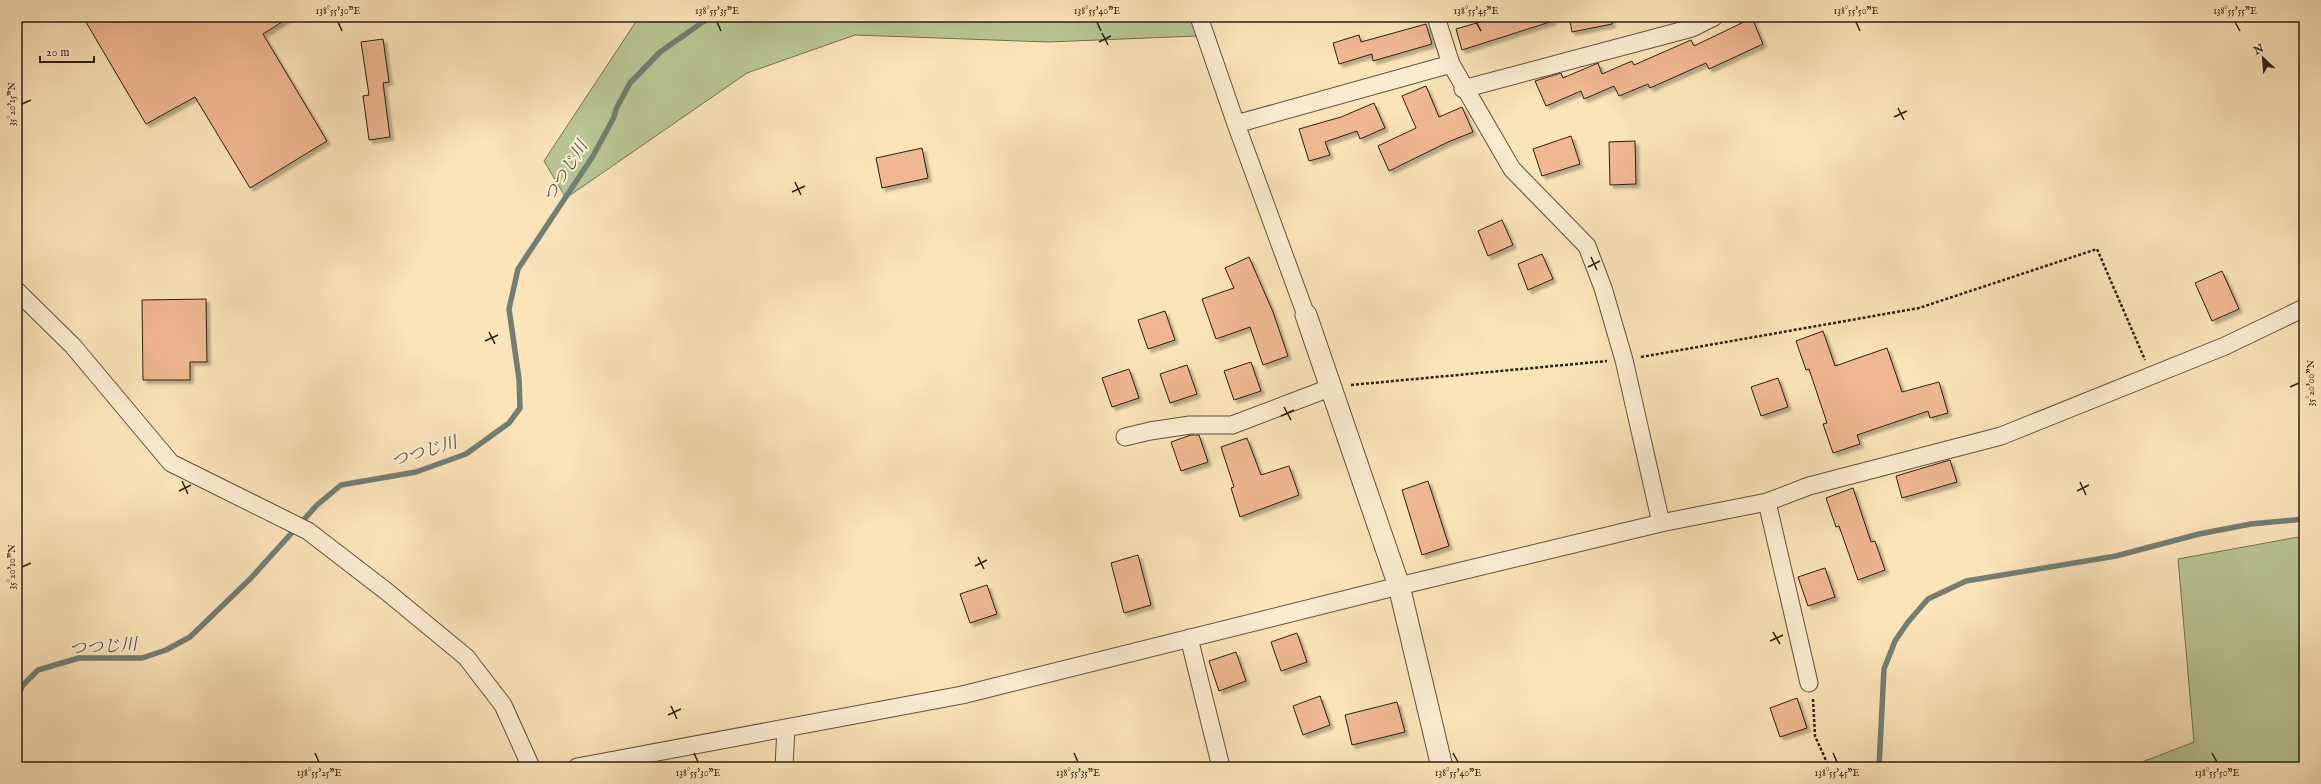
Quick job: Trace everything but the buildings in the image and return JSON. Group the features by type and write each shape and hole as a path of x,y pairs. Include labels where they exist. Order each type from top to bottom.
{"street":[{"path":"1199,17 1236,124 1332,387 1399,586 1442,767"},
{"path":"1463,89 1692,28 1714,17"},
{"path":"1439,18 1451,64 1463,89 1512,169 1587,246 1603,288 1624,360 1661,524"},
{"path":"1236,124 1451,64"},
{"path":"17,291 73,346 171,463 308,531 386,591 466,657 503,705 531,767"},
{"path":"577,767 962,695 1399,586 1661,524 1767,502 1809,486 2001,436 2225,346 2304,308"},
{"path":"1125,437 1150,430 1190,425 1232,425 1332,387"},
{"path":"1767,502 1809,683"},
{"path":"1189,638 1221,767"},
{"path":"784,767 786,728"}],"path":[{"path":"1332,387 1624,360 1920,308 2097,249 2152,375"},
{"path":"1809,683 1813,697 1815,736 1829,767"}],"green space":[{"path":"639,17 1191,17 1197,36 1048,42 855,35 747,73 566,198 544,161"},
{"path":"2304,536 2304,767 2129,767 2194,742 2178,559"}],"waterway":[{"name":"つつじ川","path":"17,700 22,686 38,670 79,658 142,658 166,650 190,637 250,579 317,505 341,485 416,472 466,454 509,423 520,408 519,379 509,309 518,269 593,156 630,83 660,52 710,17"},
{"path":"1879,767 1884,669 1895,641 1908,622 1928,599 1966,581 2116,556 2199,534 2251,524 2304,519"}]}
